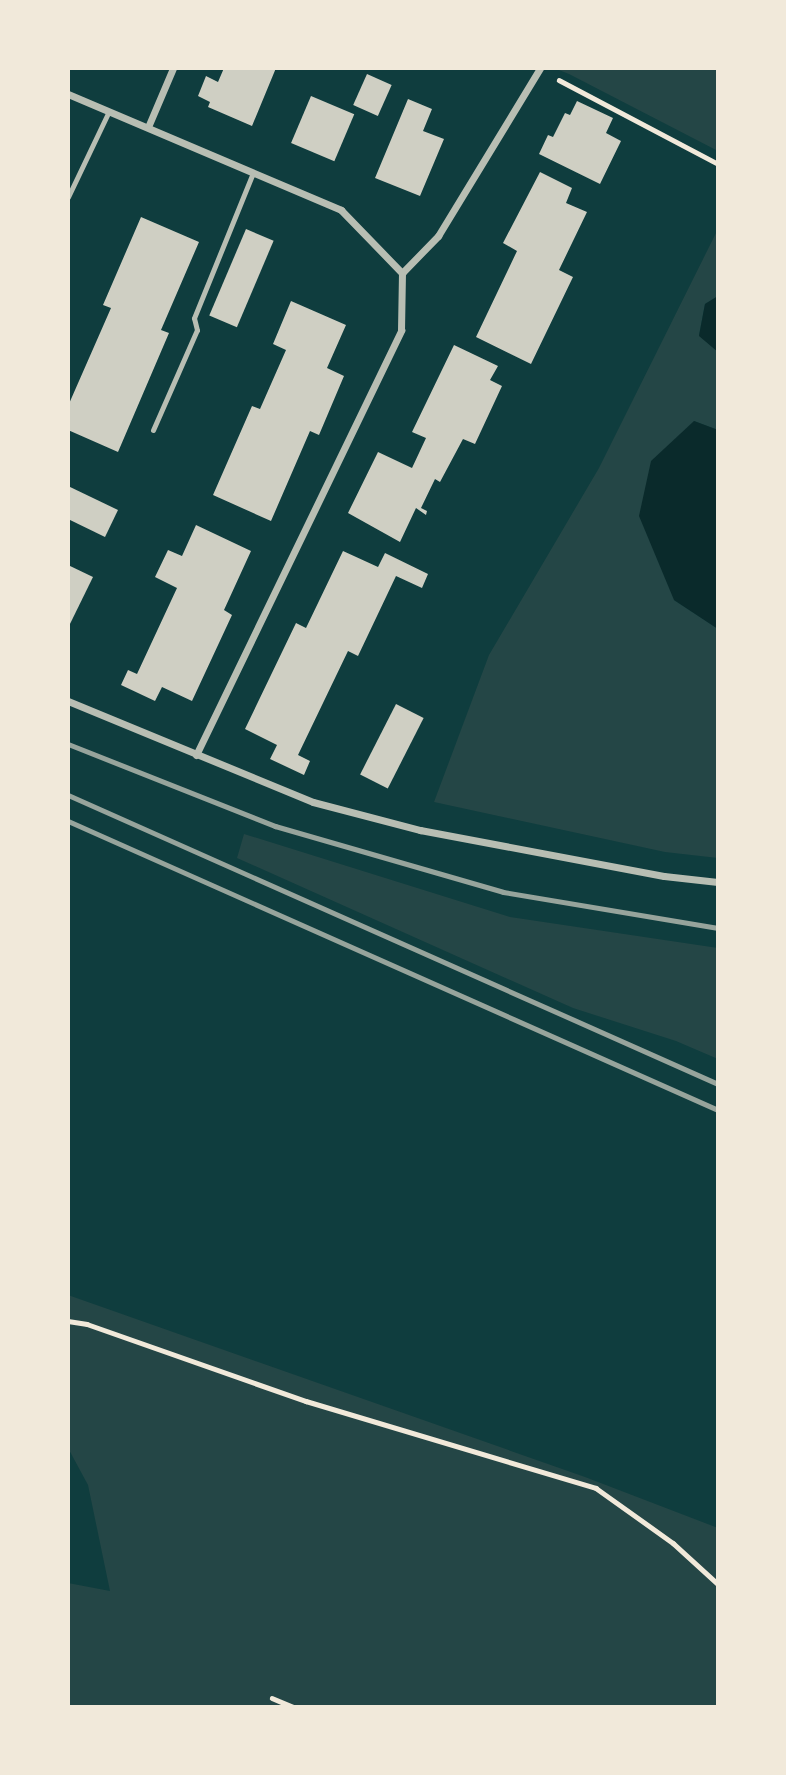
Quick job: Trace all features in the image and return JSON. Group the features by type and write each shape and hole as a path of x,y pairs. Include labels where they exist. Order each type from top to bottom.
{"street":[{"path":"148,127 173,68"},
{"path":"195,755 401,330 402,273 438,236 540,69"},
{"path":"68,94 341,209 402,273"},
{"path":"68,701 313,802 420,831 664,876 718,882"}],"lane":[{"path":"68,197 109,111"},
{"path":"153,430 197,330 194,318 253,173"}],"path":[{"path":"540,69 635,123 718,164"},
{"path":"68,1321 86,1324 306,1401 596,1488 673,1543 718,1584"},
{"path":"272,1698 293,1707"}],"shaded area":[{"path":"554,68 718,68 718,151 569,74"},
{"path":"718,229 718,296 705,304 699,335 718,352 718,430 694,421 674,600 718,629 718,858 665,852 434,802 489,655 599,468"},
{"path":"718,296 718,352 699,336 705,304"},
{"path":"694,421 718,430 718,629 674,600 639,516 651,461"},
{"path":"244,834 510,917 718,948 718,1059 676,1041 573,1008 237,858"},
{"path":"68,1295 585,1477 718,1528 718,1707 68,1707 68,1583 110,1591 88,1485 68,1448"}],"building":[{"path":"224,68 276,68 252,126 208,107 210,102 198,96 206,76 218,82"},
{"path":"367,74 392,85 378,116 353,105"},
{"path":"311,96 354,114 334,161 291,143"},
{"path":"408,99 432,109 423,131 444,139 420,196 375,178"},
{"path":"577,101 613,118 606,133 621,141 600,184 539,154 548,135 553,137 565,113 570,115"},
{"path":"540,172 572,188 566,203 587,212 559,270 573,277 531,364 476,337 517,251 503,243"},
{"path":"141,217 199,242 161,330 169,333 118,452 68,430 68,406 111,308 103,305"},
{"path":"246,229 274,241 237,327 209,316"},
{"path":"291,301 346,325 327,368 344,376 319,435 310,431 271,521 213,495 252,406 260,409 286,350 273,344"},
{"path":"454,345 498,366 490,380 502,386 475,444 463,439 440,482 435,479 421,508 427,511 426,515 416,508 400,542 348,513 378,452 412,468 426,438 412,432"},
{"path":"68,486 118,510 105,537 68,519"},
{"path":"196,525 251,551 224,610 232,615 192,701 162,687 155,701 121,685 128,670 137,674 177,588 155,577 168,550 182,556"},
{"path":"343,551 378,567 385,553 428,574 422,588 396,576 358,656 348,651 298,755 310,761 304,775 270,759 277,745 245,729 296,623 306,628"},
{"path":"68,565 93,577 68,628"},
{"path":"396,704 424,718 388,788 360,774"}],"railway":[{"path":"68,744 275,826 503,892 718,928"},
{"path":"68,795 718,1084"},
{"path":"68,821 718,1110"}]}
